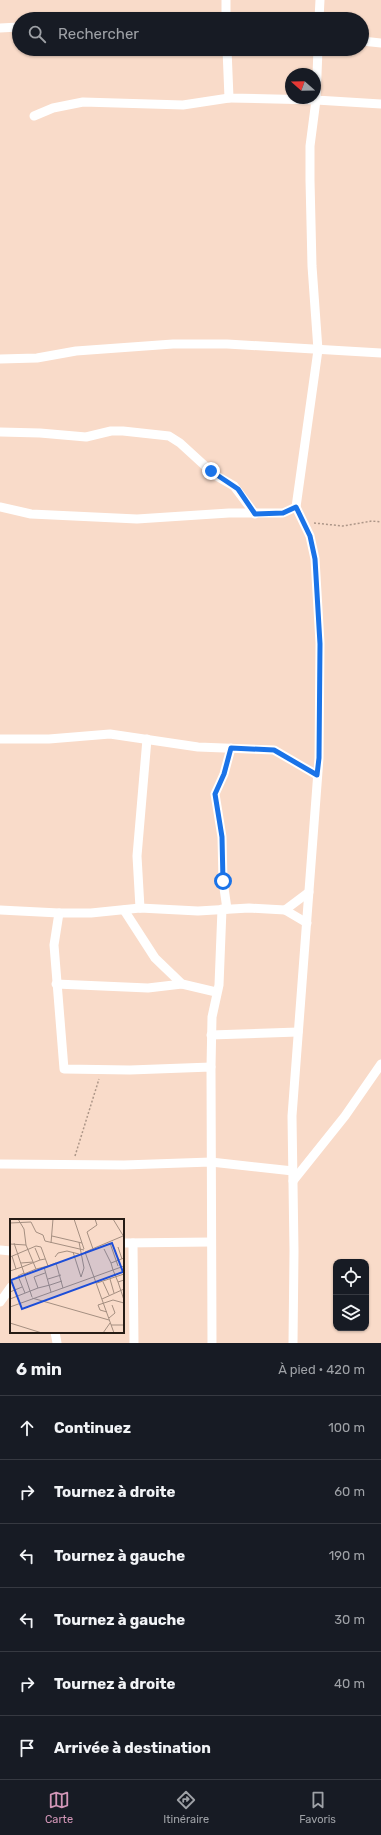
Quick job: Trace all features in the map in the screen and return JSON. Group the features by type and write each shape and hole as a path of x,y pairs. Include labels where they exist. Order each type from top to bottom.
{"street":[{"path":"226,0 226,12"},
{"path":"319,12 320,0"},
{"path":"0,28 12,27"},
{"path":"369,42 381,43"},
{"path":"227,56 229,98"},
{"path":"317,68 318,56"},
{"path":"34,116 54,108 83,102 183,106 229,98 285,99"},
{"path":"321,100 381,104"},
{"path":"292,1343 294,1310 292,1116 319,758 320,644 315,559 310,536 296,507 318,350 312,266 310,180 310,146 315,104"},
{"path":"0,359 37,358 76,351 173,344 227,344 318,350 381,352"},
{"path":"0,432 40,433 86,437 111,431 123,431 169,436 180,443 215,476 238,489 255,514"},
{"path":"0,507 31,514 117,519 156,519 229,513 283,513 296,507"},
{"path":"0,739 49,739 110,734 198,747 274,750 317,775"},
{"path":"140,908 137,856 147,739"},
{"path":"212,1343 211,1035 216,992 219,985 225,909 222,837 215,794 224,774 231,748"},
{"path":"285,910 309,892"},
{"path":"0,910 60,913 140,908 198,911 249,908 285,910 307,923"},
{"path":"124,910 155,958 182,984"},
{"path":"60,913 54,945 64,1069 102,1070 211,1068"},
{"path":"56,984 148,988 182,984 216,992"},
{"path":"211,1035 298,1032"},
{"path":"293,1181 346,1116 381,1064"},
{"path":"0,1164 72,1165 211,1162 293,1171"},
{"path":"124,1243 211,1242"},
{"path":"133,1243 134,1343"},
{"path":"0,1250 10,1251"},
{"path":"0,1302 10,1288"},
{"path":"55,1333 57,1343"}],"path":[{"path":"303,522 343,526 372,521 381,522"},
{"path":"72,1165 102,1070"}],"route":[{"path":"211,471 215,476 238,489 255,514 283,513 296,507 297,513 310,536 314,548 320,644 319,758 317,775 274,750 231,748 224,774 215,794 222,837 223,881"}]}
